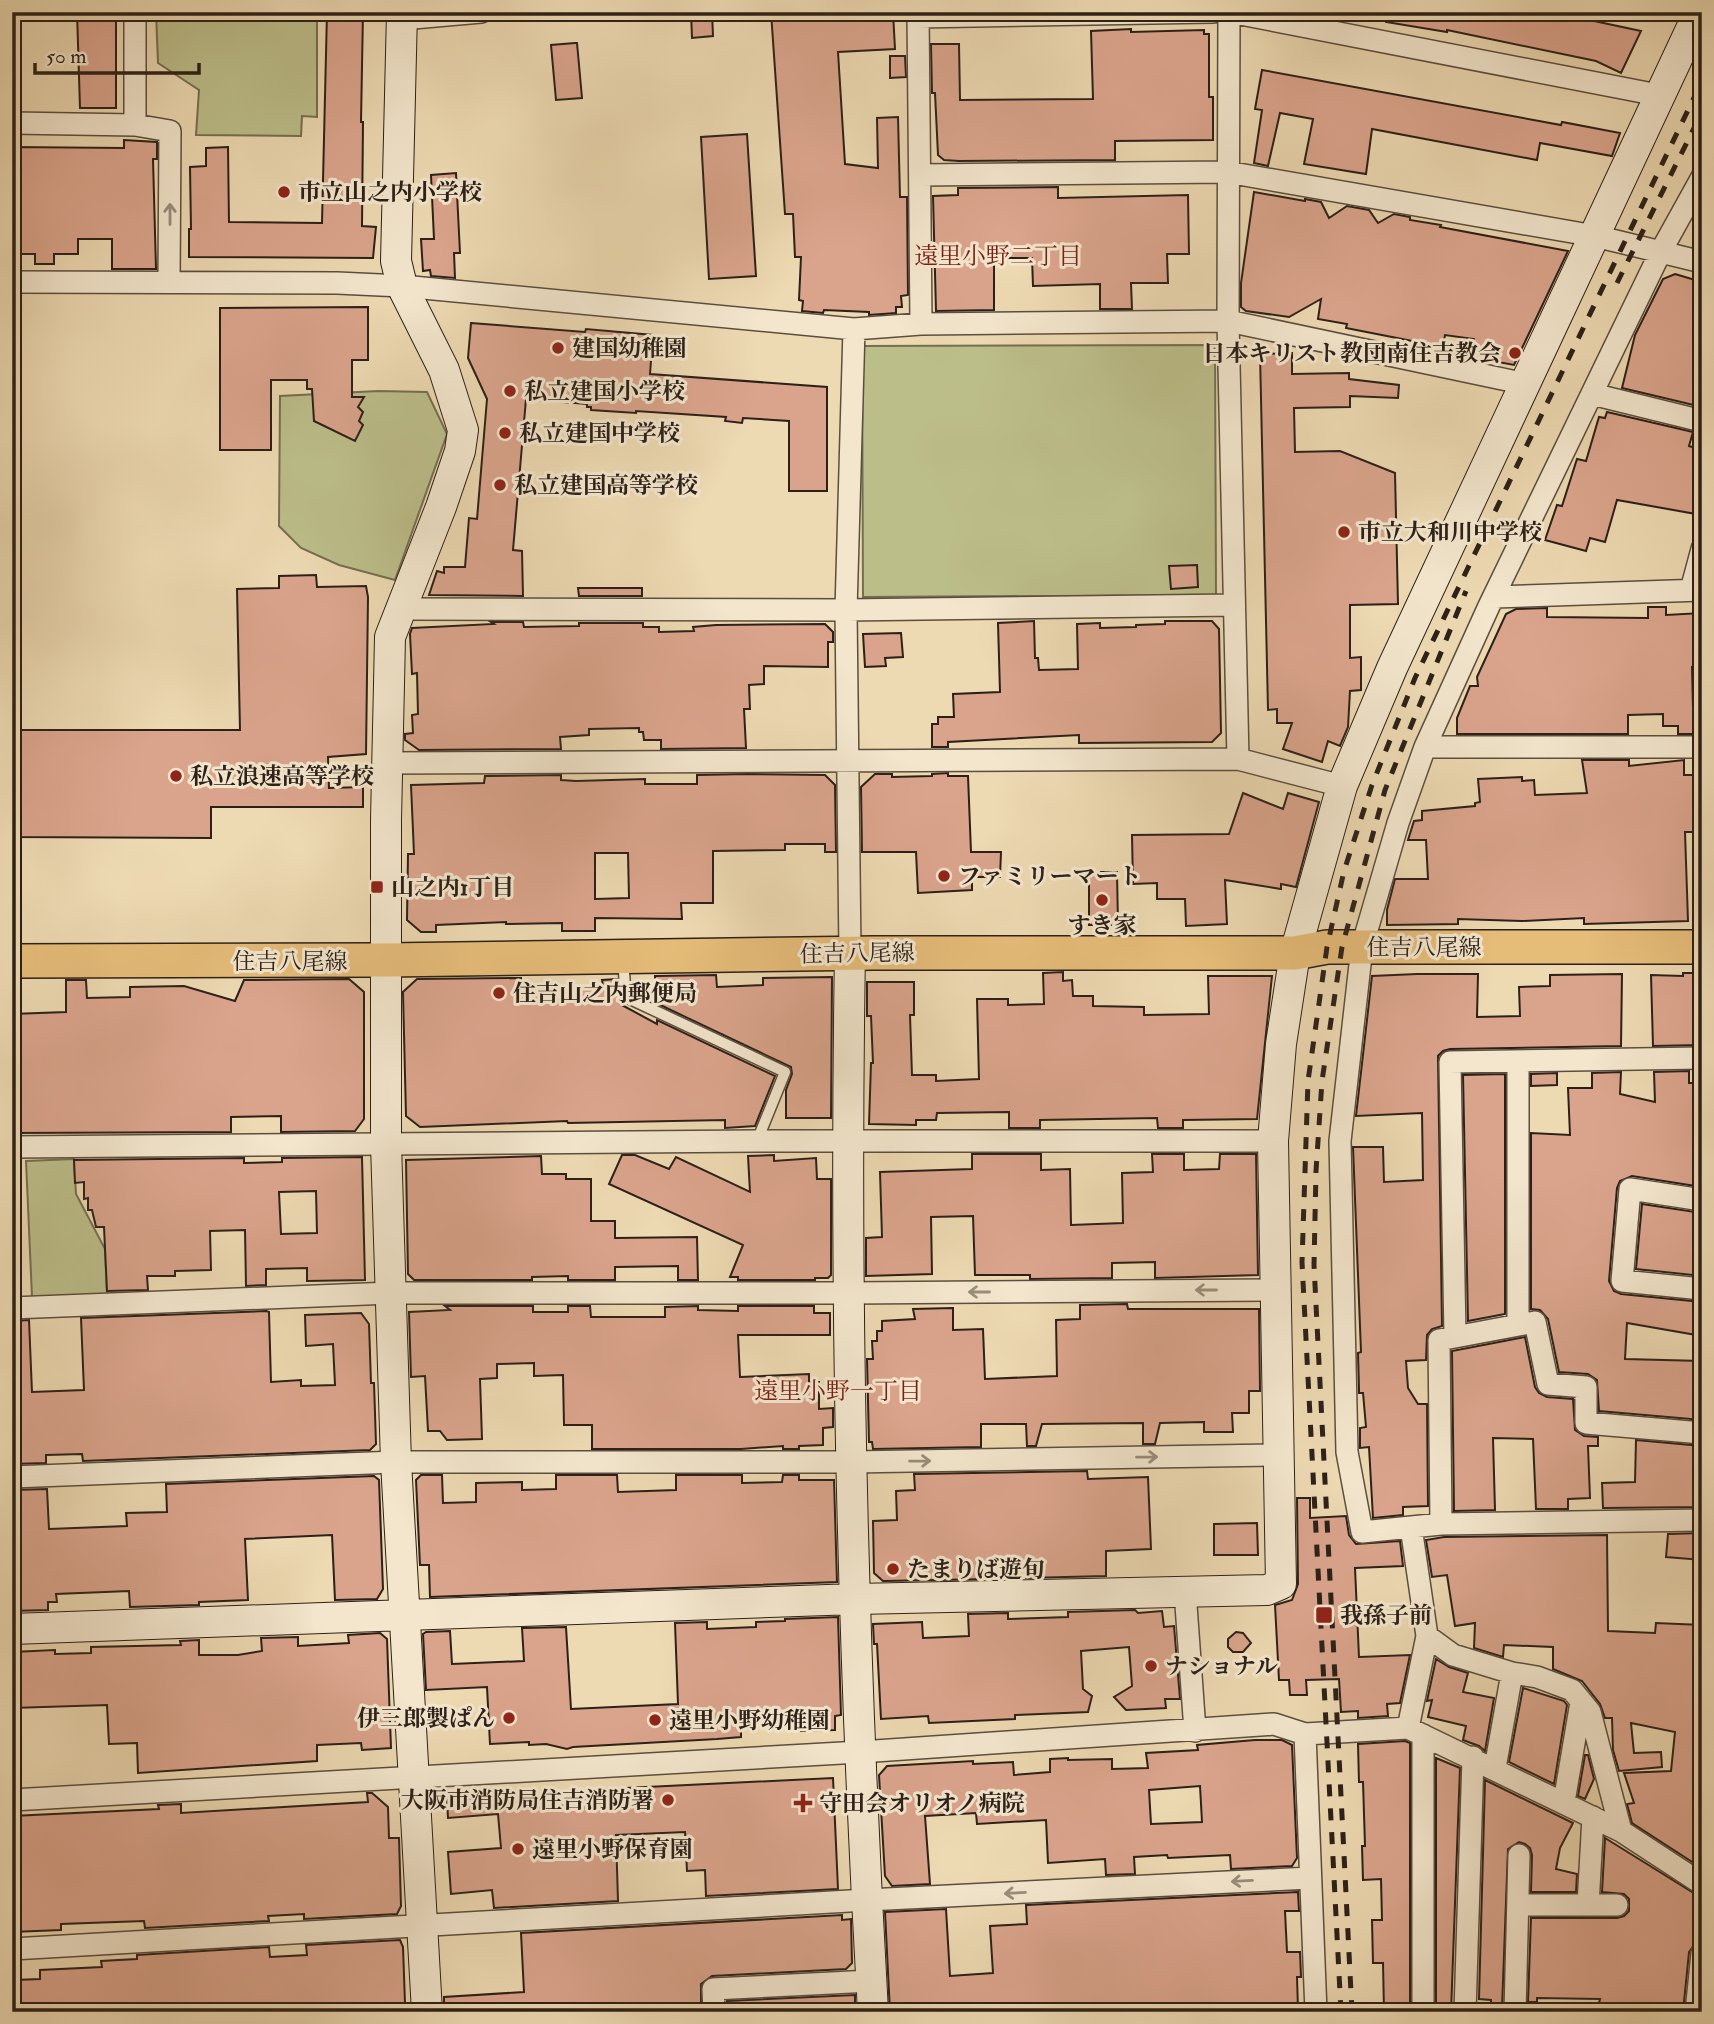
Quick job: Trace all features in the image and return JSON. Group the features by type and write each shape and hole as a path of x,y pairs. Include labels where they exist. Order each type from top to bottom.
{"main road":[{"name":"住吉八尾線","path":"12,961 387,960 850,953 1295,953 1327,947 1702,947"}],"street":[{"path":"135,12 135,125"},
{"path":"427,2012 396,1462 386,1143 387,763 390,637 445,496 460,452 463,430 444,370 402,286 396,261 402,15 481,12"},
{"path":"921,324 918,15 1213,12"},
{"path":"1238,759 1228,321 1229,12 1658,95"},
{"path":"12,1629 856,1599 1267,1590 1281,1584 1273,1141 1281,1044 1295,953 1342,786 1392,668 1526,384 1610,240 1658,95 1699,12"},
{"path":"12,123 135,125 170,131 169,282"},
{"path":"920,175 1227,172 1610,240 1702,262"},
{"path":"1702,177 1661,251 1424,747 1398,823 1362,947 1339,1141 1347,1452 1362,1532 1441,1524 1702,1520"},
{"path":"12,282 337,283 402,286 854,329 921,324 1228,321 1526,384"},
{"path":"854,329 846,610 850,953 849,1293 860,1752 873,2012"},
{"path":"1592,394 1702,421"},
{"path":"1494,597 1697,590 1702,549"},
{"path":"402,609 846,610 1234,605"},
{"path":"1424,747 1702,747"},
{"path":"387,763 1238,759 1342,786"},
{"path":"1455,1336 1450,1062 1702,1058"},
{"path":"1518,1061 1518,1325"},
{"path":"12,1147 757,1141 1273,1141"},
{"path":"1702,1200 1630,1189 1622,1281 1702,1289"},
{"path":"12,1308 391,1293 1275,1290"},
{"path":"1441,1524 1439,1339 1535,1322 1548,1384 1586,1387 1586,1423 1702,1433"},
{"path":"12,1477 396,1462 851,1462 1278,1455"},
{"path":"1411,1527 1427,1636 1415,1732 1423,2012"},
{"path":"1185,1591 1195,1731"},
{"path":"1427,1636 1453,1655 1512,1673 1537,1677 1572,1690 1590,1712 1621,1830"},
{"path":"1495,1768 1512,1673"},
{"path":"1564,1802 1581,1702"},
{"path":"12,1800 860,1752 1273,1724 1305,1734 1415,1732 1621,1830 1702,1884"},
{"path":"1305,1734 1316,2012"},
{"path":"1465,2012 1473,1758"},
{"path":"1588,1905 1593,1817"},
{"path":"1515,2012 1519,1855"},
{"path":"12,1949 867,1900 1310,1878"},
{"path":"1518,1905 1617,1905"},
{"path":"1696,2012 1702,1953"},
{"path":"714,2012 713,1989 871,1981"}],"lane":[{"path":"623,956 625,986 630,999 785,1072 757,1141"}],"green space":[{"path":"156,12 317,12 317,117 302,116 301,136 196,135 199,90 158,63"},
{"path":"1215,345 1216,595 863,597 862,346"},
{"path":"378,391 427,392 447,434 395,580 339,565 301,548 279,526 280,396"},
{"path":"74,1159 76,1194 105,1249 107,1294 32,1297 26,1161"}],"building":[{"path":"77,12 116,12 116,108 80,108"},
{"path":"327,12 363,12 362,226 376,227 373,258 189,257 190,167 206,166 206,148 228,147 229,222 322,223"},
{"path":"691,12 712,12 713,36 692,38"},
{"path":"771,12 893,12 895,49 838,52 845,164 878,168 877,118 898,117 900,197 907,197 908,295 901,296 902,307 896,307 896,313 869,315 869,312 802,311 803,301 799,300 801,257 795,257 793,214 785,214"},
{"path":"1387,12 1552,12 1641,31 1621,73 1596,61 1447,30 1386,22"},
{"path":"1131,29 1131,32 1204,30 1204,34 1209,34 1209,97 1213,97 1213,140 1115,141 1115,160 959,161 944,160 938,155 931,44 959,44 960,100 1093,99 1091,31"},
{"path":"577,43 582,98 556,100 551,45"},
{"path":"890,56 905,56 906,77 890,78"},
{"path":"1262,70 1561,125 1562,122 1620,133 1612,156 1540,143 1537,160 1372,129 1366,174 1304,164 1313,119 1280,113 1268,166 1254,163 1262,110 1255,109"},
{"path":"747,134 756,276 709,279 701,137"},
{"path":"124,140 157,142 157,159 153,159 156,269 112,269 112,239 78,239 78,254 54,254 54,264 35,264 35,254 12,254 12,147 124,148"},
{"path":"456,173 460,253 454,253 455,278 431,276 430,270 423,271 421,239 434,239 431,175"},
{"path":"1058,187 1058,198 1188,195 1189,254 1167,254 1168,283 1131,283 1132,309 1100,309 1100,284 1033,286 1032,258 994,258 994,310 936,311 933,196 958,195 958,188"},
{"path":"1254,192 1321,202 1329,218 1347,206 1369,210 1378,223 1394,214 1410,217 1410,220 1441,225 1440,227 1568,251 1514,365 1482,359 1483,354 1472,352 1474,339 1445,335 1443,347 1346,328 1347,324 1318,319 1321,299 1289,317 1246,311 1241,307 1241,283"},
{"path":"1675,274 1702,282 1702,407 1622,388 1635,335 1663,279"},
{"path":"368,307 368,360 352,360 352,397 364,397 358,407 363,412 359,421 363,425 355,441 314,421 312,389 307,389 307,380 271,380 271,450 220,450 220,308"},
{"path":"471,323 653,335 650,374 827,387 827,491 789,491 789,421 743,418 742,423 725,421 726,417 591,410 587,404 526,399 513,550 522,551 523,596 429,595 437,571 444,573 444,567 465,567 469,518 477,519 487,399 468,358"},
{"path":"1292,353 1292,374 1349,373 1349,379 1399,385 1398,398 1350,396 1350,407 1294,408 1295,452 1340,451 1395,473 1398,604 1350,605 1350,658 1361,657 1361,690 1350,691 1348,727 1340,746 1328,741 1322,762 1283,749 1292,723 1277,723 1277,709 1268,710 1260,354"},
{"path":"1607,412 1693,432 1689,446 1702,450 1702,478 1696,514 1617,500 1605,542 1590,538 1586,551 1545,540 1557,505 1562,506 1577,459 1586,461 1599,417 1605,418"},
{"path":"1197,565 1198,587 1171,589 1169,566"},
{"path":"316,575 317,587 366,586 366,754 328,757 329,788 363,787 363,807 211,807 211,838 12,837 12,730 240,730 237,589 279,588 279,576"},
{"path":"578,588 642,588 642,596 579,596"},
{"path":"1648,607 1666,607 1666,615 1702,613 1702,666 1692,667 1693,708 1702,708 1702,734 1678,734 1678,726 1663,726 1663,714 1628,715 1628,734 1457,734 1457,718 1470,686 1478,686 1477,677 1506,614 1516,609 1547,608 1547,617 1648,618"},
{"path":"1034,621 1035,658 1038,658 1039,670 1078,669 1077,624 1100,623 1100,628 1165,624 1165,621 1212,621 1219,629 1221,733 1212,742 1079,743 1079,735 948,742 948,747 932,747 932,724 938,724 938,717 954,717 953,694 1000,692 998,623"},
{"path":"491,622 523,622 524,627 579,626 579,623 643,623 643,627 659,627 659,632 694,631 693,627 716,625 825,624 833,632 833,642 828,642 828,667 764,666 764,684 749,685 750,709 744,709 746,748 661,749 661,740 644,740 643,732 639,732 639,728 589,729 589,735 560,737 561,749 419,750 405,740 405,734 413,733 412,715 418,714 417,673 412,674 412,628 494,624"},
{"path":"901,633 903,657 885,658 886,666 865,667 863,634"},
{"path":"1582,760 1629,760 1629,766 1684,760 1684,775 1702,775 1702,832 1685,832 1688,921 1584,924 1584,918 1522,921 1458,919 1458,924 1387,925 1387,910 1395,879 1428,879 1426,840 1408,840 1414,821 1422,820 1422,811 1475,806 1475,803 1480,802 1478,779 1522,777 1522,781 1534,780 1535,795 1587,793"},
{"path":"948,773 948,776 968,776 971,852 1001,852 1000,877 972,877 972,890 918,893 916,852 862,852 861,787 875,774 892,774 892,777"},
{"path":"561,775 561,780 576,781 645,779 645,784 697,784 697,775 825,775 835,785 836,852 825,852 825,844 785,844 785,850 713,851 713,903 681,903 682,919 595,918 595,931 562,931 562,923 506,922 436,925 436,932 421,932 407,920 408,854 414,854 411,785 484,783 485,776","holes":["595,853 628,853 629,898 595,899"]},
{"path":"1243,793 1283,809 1288,793 1319,802 1296,887 1281,884 1281,889 1225,880 1227,924 1186,926 1185,899 1157,899 1157,883 1133,884 1132,835 1229,834"},
{"path":"1089,872 1117,872 1118,925 1089,925"},
{"path":"1063,972 1063,981 1072,980 1073,996 1093,996 1093,1006 1144,1007 1144,1015 1209,1014 1208,976 1272,976 1257,1119 1183,1120 1183,1128 1158,1128 1157,1118 1040,1120 1040,1128 1009,1128 1009,1112 937,1113 936,1120 916,1120 916,1125 869,1124 873,1063 871,1016 867,1016 867,982 914,982 914,1015 910,1015 912,1075 936,1075 936,1081 979,1079 977,999 1008,999 1008,1005 1044,1004 1043,973"},
{"path":"1683,973 1702,973 1702,1045 1653,1046 1651,975 1683,976"},
{"path":"1478,974 1477,1017 1520,1016 1519,987 1550,986 1550,975 1622,974 1621,1046 1450,1049 1438,1056 1442,1326 1432,1329 1427,1335 1426,1360 1406,1361 1408,1388 1418,1404 1427,1404 1428,1506 1403,1507 1403,1515 1373,1518 1369,1447 1360,1448 1360,1428 1366,1427 1363,1393 1359,1393 1358,1353 1361,1352 1353,1147 1383,1147 1384,1182 1423,1180 1422,1113 1356,1116 1372,976"},
{"path":"716,975 717,987 763,985 763,978 832,977 831,1118 786,1118 786,1090 792,1074 791,1067 656,1003 655,976"},
{"path":"521,978 521,992 603,987 602,980 617,979 620,1004 657,1024 657,1020 775,1076 755,1126 725,1128 725,1120 567,1121 420,1127 406,1116 403,992 417,979"},
{"path":"349,979 364,992 364,1119 355,1131 281,1132 281,1116 231,1117 231,1132 12,1133 12,1014 66,1012 66,980 86,980 87,998 130,997 130,987 184,986 235,1001 244,980"},
{"path":"1689,1071 1689,1083 1702,1083 1702,1187 1632,1176 1620,1181 1617,1188 1609,1281 1614,1291 1621,1294 1702,1302 1702,1336 1627,1323 1625,1359 1702,1361 1702,1420 1599,1411 1597,1380 1588,1374 1559,1372 1548,1319 1540,1310 1531,1309 1531,1133 1570,1135 1568,1088 1592,1088 1592,1073 1621,1072 1620,1094 1655,1102 1654,1072"},
{"path":"1557,1073 1557,1085 1531,1086 1531,1074"},
{"path":"1505,1074 1505,1314 1468,1321 1463,1075"},
{"path":"972,1154 1041,1154 1041,1170 1070,1169 1071,1225 1123,1223 1122,1173 1153,1172 1152,1154 1184,1154 1184,1170 1219,1169 1220,1154 1256,1154 1258,1275 1155,1278 1155,1262 1112,1263 1112,1278 1030,1279 1030,1275 975,1275 973,1216 931,1217 932,1274 866,1276 866,1238 882,1237 880,1172 972,1169"},
{"path":"622,1155 635,1155 669,1169 676,1157 750,1192 748,1156 774,1155 774,1161 816,1158 817,1179 831,1179 831,1275 815,1280 738,1280 738,1277 730,1277 743,1245 609,1184"},
{"path":"541,1156 542,1174 566,1174 566,1179 591,1179 591,1221 615,1221 615,1238 697,1237 698,1280 678,1280 678,1266 615,1267 615,1280 568,1280 568,1276 532,1277 532,1280 414,1280 408,1274 406,1160"},
{"path":"362,1157 365,1280 307,1281 307,1268 266,1269 266,1285 246,1286 245,1230 210,1231 211,1270 175,1271 175,1276 147,1276 148,1290 107,1291 104,1227 96,1227 92,1210 88,1210 88,1198 84,1199 84,1182 75,1183 74,1160 244,1158 244,1163 282,1162 282,1158","holes":["316,1191 317,1233 281,1234 279,1192"]},
{"path":"1642,1204 1702,1213 1702,1276 1636,1269"},
{"path":"1127,1304 1128,1309 1259,1309 1260,1391 1249,1391 1249,1413 1232,1413 1233,1432 1204,1432 1204,1422 1160,1423 1155,1444 1143,1444 1143,1423 1042,1424 1036,1446 1027,1446 1026,1424 981,1424 981,1447 873,1449 872,1442 869,1442 867,1359 873,1359 872,1341 877,1341 877,1331 882,1331 882,1321 915,1319 913,1309 953,1308 953,1330 983,1329 985,1379 1057,1376 1056,1320 1080,1319 1080,1305"},
{"path":"445,1306 533,1306 533,1312 568,1312 568,1306 590,1306 591,1317 665,1317 665,1307 698,1306 698,1310 738,1311 738,1306 814,1306 814,1313 830,1313 830,1335 738,1335 740,1377 809,1374 809,1382 819,1382 819,1409 833,1408 833,1427 823,1428 823,1445 799,1446 799,1449 783,1449 783,1446 741,1449 592,1449 592,1425 564,1425 563,1375 534,1376 534,1363 497,1364 497,1378 480,1379 482,1439 447,1440 440,1431 428,1431 425,1376 411,1377 409,1312 450,1310"},
{"path":"269,1312 271,1382 301,1380 301,1386 335,1385 333,1344 306,1346 305,1315 361,1313 369,1324 371,1383 374,1383 376,1444 370,1450 83,1461 82,1454 46,1455 46,1463 12,1464 12,1321 29,1320 32,1392 84,1390 81,1318"},
{"path":"1525,1337 1535,1387 1539,1393 1547,1397 1573,1399 1575,1430 1584,1436 1598,1437 1598,1446 1588,1446 1590,1498 1568,1499 1568,1509 1536,1509 1533,1439 1493,1438 1495,1510 1454,1511 1452,1351"},
{"path":"1636,1440 1702,1446 1702,1507 1603,1508 1602,1483 1635,1482"},
{"path":"1087,1471 1088,1479 1148,1477 1151,1549 1106,1551 1106,1576 1026,1578 1025,1565 991,1566 991,1579 883,1581 874,1573 873,1521 897,1520 896,1491 915,1490 914,1474"},
{"path":"421,1475 442,1475 443,1503 476,1502 476,1483 522,1482 522,1490 556,1489 556,1475 617,1475 618,1492 676,1490 676,1475 742,1475 742,1483 782,1482 783,1475 799,1475 799,1480 834,1480 837,1582 430,1597 429,1565 420,1565 416,1480"},
{"path":"374,1476 379,1480 383,1589 377,1599 335,1600 332,1535 245,1539 248,1600 130,1607 129,1591 56,1594 57,1602 48,1602 48,1610 12,1611 12,1490 47,1489 49,1529 127,1526 126,1513 167,1512 166,1484"},
{"path":"1297,1498 1310,1498 1310,1518 1346,1516 1349,1535 1356,1544 1400,1541 1403,1566 1355,1568 1359,1657 1410,1655 1400,1703 1387,1704 1388,1716 1358,1718 1358,1711 1341,1712 1339,1679 1306,1680 1307,1695 1290,1695 1289,1680 1279,1680 1275,1605 1292,1600 1298,1584"},
{"path":"1257,1523 1258,1555 1214,1555 1214,1524"},
{"path":"1702,1533 1702,1560 1666,1557 1668,1534"},
{"path":"1607,1535 1608,1631 1655,1633 1656,1623 1702,1625 1700,1867 1632,1823 1627,1804 1634,1803 1624,1773 1671,1771 1675,1732 1631,1723 1634,1753 1661,1752 1662,1767 1619,1771 1613,1750 1612,1718 1605,1718 1600,1704 1582,1681 1553,1669 1553,1647 1504,1645 1503,1657 1474,1648 1475,1623 1455,1626 1447,1575 1432,1577 1426,1540 1444,1537"},
{"path":"1135,1610 1138,1613 1162,1611 1164,1627 1174,1626 1180,1699 1165,1699 1166,1708 1126,1710 1114,1697 1132,1686 1129,1647 1081,1651 1083,1689 1092,1696 1088,1712 929,1723 928,1716 881,1719 877,1644 874,1644 873,1624 922,1622 923,1638 969,1636 968,1614 1008,1613 1008,1619 1068,1617 1068,1612"},
{"path":"838,1617 841,1715 835,1716 835,1730 801,1731 801,1719 741,1720 741,1737 567,1749 546,1744 529,1745 529,1742 490,1744 487,1687 426,1690 423,1634 426,1632 450,1631 452,1664 524,1661 522,1628 566,1627 571,1709 678,1704 675,1623 707,1622 707,1629 756,1627 756,1622 785,1619"},
{"path":"1236,1632 1243,1633 1251,1643 1243,1652 1233,1652 1228,1647 1228,1639"},
{"path":"380,1633 387,1639 391,1748 362,1750 361,1743 317,1745 317,1761 138,1773 137,1743 109,1744 107,1705 12,1708 12,1652 55,1650 55,1654 91,1653 91,1647 181,1645 180,1641 199,1640 199,1655 238,1655 262,1651 261,1638 298,1637 298,1646 349,1643 348,1635"},
{"path":"1436,1659 1449,1667 1468,1673 1463,1692 1494,1698 1485,1751 1463,1740 1466,1726 1428,1717 1432,1700 1427,1701"},
{"path":"1523,1688 1564,1701 1567,1705 1554,1784 1509,1762"},
{"path":"1282,1740 1292,1745 1297,1858 1292,1866 1231,1869 1230,1855 1168,1858 1167,1855 1134,1857 1135,1874 1106,1875 1105,1859 1048,1863 1046,1820 977,1824 976,1813 925,1816 930,1884 892,1886 885,1876 879,1775 887,1766 973,1761 973,1764 1013,1762 1014,1775 1050,1772 1050,1759 1068,1758 1112,1759 1112,1769 1148,1768 1146,1753 1198,1750 1197,1745","holes":["1200,1786 1202,1822 1151,1824 1149,1790"]},
{"path":"1410,1743 1410,2011 1384,2011 1383,1963 1373,1963 1372,1920 1382,1920 1381,1879 1363,1880 1363,1782 1359,1782 1358,1744"},
{"path":"1585,1755 1588,1755 1594,1779 1585,1799 1578,1796"},
{"path":"1436,1758 1460,1768 1451,2012 1436,2012"},
{"path":"833,1778 838,1889 706,1896 705,1870 687,1871 685,1832 616,1835 618,1901 494,1908 492,1890 451,1894 448,1852 501,1848 498,1814 448,1818 447,1800 529,1794 530,1808 573,1805 573,1800 587,1799 586,1790"},
{"path":"1485,1780 1573,1823 1560,1848 1556,1869 1577,1874 1576,1892 1531,1892 1530,1848 1519,1842 1508,1849 1502,2008 1491,2007 1491,2000 1479,1999"},
{"path":"367,1793 372,1793 388,1807 389,1838 399,1838 401,1906 397,1914 304,1919 304,1914 268,1916 269,1921 145,1928 144,1921 61,1924 61,1930 12,1932 12,1816 159,1809 158,1805 181,1804 181,1813 368,1802"},
{"path":"1605,1838 1700,1897 1697,1941 1689,1952 1683,2012 1618,2012 1618,2003 1599,2003 1600,1999 1537,1998 1537,2002 1528,2002 1531,1918 1617,1918 1629,1911 1629,1899 1624,1894 1602,1892"},
{"path":"1298,1892 1299,1911 1285,1911 1287,1952 1300,1952 1301,1977 1297,1977 1298,2009 1231,2012 890,2012 885,1912 946,1909 950,1976 993,1973 990,1926 1027,1924 1026,1905"},
{"path":"842,1915 842,1920 851,1919 852,1963 846,1969 712,1976 701,1984 701,2012 444,2012 444,1997 524,1992 521,1933"},
{"path":"400,1940 403,1947 405,2003 391,2003 391,2012 17,2012 15,1980 40,1979 40,1970 102,1967 101,1961 137,1959 137,1955 269,1947 270,1957 307,1955 306,1945"},
{"path":"855,1995 855,2012 727,2012 727,2001"}],"railway":[{"path":"1341,2012 1302,1262 1308,1081 1327,947 1344,871 1372,785 1415,678 1702,81"},
{"path":"1617,283 1702,112"},
{"path":"1352,2012 1314,1265 1322,1081 1342,947 1385,790 1466,591"}],"place":[{"name":"市立山之内小学校","path":"284,192"},
{"name":"建国幼稚園","path":"558,348"},
{"name":"日本キリスト教団南住吉教会","path":"1515,353"},
{"name":"私立建国小学校","path":"510,391"},
{"name":"私立建国中学校","path":"505,433"},
{"name":"私立建国高等学校","path":"500,485"},
{"name":"市立大和川中学校","path":"1344,532"},
{"name":"私立浪速高等学校","path":"176,776"},
{"name":"ファミリーマート","path":"944,876"},
{"name":"山之内1丁目","path":"377,887"},
{"name":"すき家","path":"1102,900"},
{"name":"住吉山之内郵便局","path":"499,993"},
{"name":"たまりば遊旬","path":"893,1569"},
{"name":"我孫子前","path":"1324,1615"},
{"name":"ナショナル","path":"1151,1666"},
{"name":"伊三郎製ぱん","path":"509,1718"},
{"name":"遠里小野幼稚園","path":"655,1720"},
{"name":"大阪市消防局住吉消防署","path":"668,1800"},
{"name":"守田会オリオノ病院","path":"803,1803"},
{"name":"遠里小野保育園","path":"518,1849"}],"district":[{"name":"遠里小野二丁目","path":"998,256"},
{"name":"遠里小野一丁目","path":"838,1391"}]}
